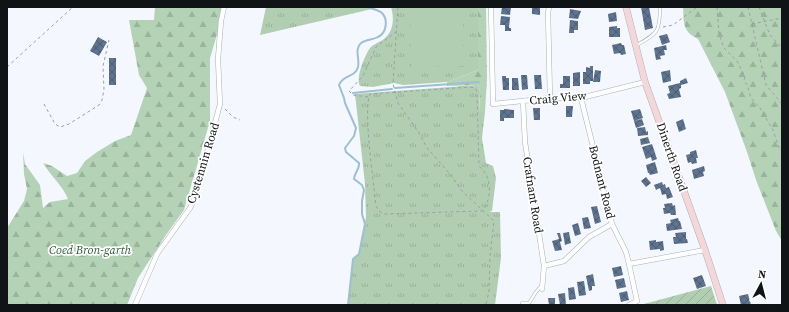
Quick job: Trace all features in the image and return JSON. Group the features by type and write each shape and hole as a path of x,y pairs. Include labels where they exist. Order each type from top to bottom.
{"street":[{"name":"Cystennin Road","path":"135,305 157,254 190,208 195,198 220,104 218,59 221,22 224,7"},
{"name":"Craig View","path":"491,7 493,104 550,98 581,98 646,82"},
{"path":"549,7 550,98"},
{"name":"Dinerth Road","path":"626,7 635,46 646,82 723,305"},
{"name":"Bodnant Road","path":"581,98 612,224 626,252 630,264 637,301 629,305"},
{"name":"Crafnant Road","path":"523,102 525,142 544,266 542,287"},
{"path":"544,266 564,261 589,237 612,224"},
{"path":"630,264 705,250"}],"lane":[{"path":"635,46 656,33 658,28 660,7"},
{"path":"522,303 529,304 536,292 542,287"}],"path":[{"path":"7,67 73,7"},
{"path":"398,7 393,84 398,103 419,133 427,148 450,174 462,192 494,221 490,256 489,291 486,305"},
{"path":"658,28 673,26 697,7"},
{"path":"717,7 719,34 724,48 737,61 745,77 744,80 751,98 760,108 773,130 782,152"},
{"path":"748,7 766,85 782,104"},
{"path":"759,7 770,35 782,48"},
{"path":"752,24 782,18"},
{"path":"369,97 353,95 350,91 363,76 376,47 397,31"},
{"path":"44,104 56,124 60,127 69,124 99,105 103,95 103,66 109,40"},
{"path":"470,86 474,88 477,92 479,166 485,171 488,180 488,199 486,208 482,211 392,214 384,214 379,211 376,206 375,198 367,116 368,101 370,94 395,92 470,86"},
{"path":"220,104 233,117 240,120"}],"green space":[{"name":"Coed Bron-garth","path":"155,7 222,7 221,21 210,58 210,121 184,210 138,278 127,305 7,305 7,228 24,201 27,189 24,174 23,152 25,164 40,185 43,208 50,202 68,199 63,189 43,163 52,166 67,176 77,173 85,161 97,152 115,141 131,135 147,88 139,75 129,20 154,20"},
{"path":"266,7 368,7 372,9 260,35"},
{"path":"391,7 478,7 478,70 447,82 403,85 394,83 373,87 360,86 360,72 368,51 372,46 384,39 391,30 393,15"},
{"path":"410,7 463,7 464,66 411,67"},
{"path":"478,7 486,7 487,79 485,112 479,112 480,91 478,85 447,86 447,82 478,70"},
{"path":"683,7 782,7 782,241 776,231 756,180 725,92 698,39 686,30"},
{"path":"478,85 480,91 479,111 485,112 482,138 486,163 493,166 496,178 492,211 489,212 500,212 501,258 495,305 348,305 353,259 359,254 366,217 365,184 355,94"},
{"path":"711,286 717,305 640,305"}],"building":[{"path":"502,7 511,7 510,15 501,14"},
{"path":"532,7 540,7 540,15 532,14"},
{"path":"641,7 649,7 653,28 645,30"},
{"path":"570,9 581,11 578,19 569,18"},
{"path":"616,12 617,21 609,22 608,14"},
{"path":"501,16 510,17 509,28 511,28 511,31 505,31 505,25 500,25"},
{"path":"570,20 578,21 578,30 574,30 574,33 569,33"},
{"path":"617,26 617,28 620,28 620,37 609,37 609,27"},
{"path":"667,34 670,42 662,45 659,36"},
{"path":"98,37 107,42 99,56 90,51"},
{"path":"621,43 624,45 626,54 614,54 612,45"},
{"path":"666,45 667,50 664,50 665,55 660,56 661,59 656,60 654,48"},
{"path":"109,58 116,58 116,85 109,85"},
{"path":"590,66 593,66 593,81 590,81 590,84 583,84 583,72 586,72 586,67 590,68"},
{"path":"595,70 601,71 600,82 593,82"},
{"path":"670,70 671,81 663,83 661,72"},
{"path":"580,72 580,86 573,86 573,73"},
{"path":"521,75 527,75 528,89 522,90"},
{"path":"534,75 541,75 542,89 535,89"},
{"path":"502,76 509,78 509,90 503,90"},
{"path":"563,76 570,76 570,88 560,88 560,84 563,84"},
{"path":"512,78 518,78 519,90 512,90"},
{"path":"686,78 688,83 681,85 681,88 679,89 681,97 669,99 667,94 670,93 668,86 680,83 680,81"},
{"path":"566,106 573,106 572,117 566,117"},
{"path":"533,108 540,108 540,120 534,120"},
{"path":"640,109 643,118 634,121 631,111"},
{"path":"500,110 514,110 514,118 504,118 504,121 500,121"},
{"path":"642,119 644,125 636,128 634,121"},
{"path":"683,119 686,129 679,132 676,122"},
{"path":"645,127 646,132 648,131 648,135 638,136 637,128"},
{"path":"648,137 650,143 641,145 640,139"},
{"path":"652,144 657,159 652,161 651,157 646,159 642,147"},
{"path":"696,150 698,158 696,158 697,163 688,163 686,155"},
{"path":"655,162 658,173 650,175 646,165"},
{"path":"704,166 704,176 694,179 692,170"},
{"path":"646,177 651,183 646,187 641,181"},
{"path":"662,182 663,185 665,184 666,188 669,187 673,197 667,199 666,194 662,195 660,188 656,190 654,185"},
{"path":"672,203 673,206 675,205 676,215 671,215 670,213 664,214 664,204"},
{"path":"597,206 601,222 595,224 591,207"},
{"path":"588,217 591,228 584,229 582,218"},
{"path":"678,218 682,229 667,231 666,224 671,223 670,220"},
{"path":"578,223 581,234 575,236 572,225"},
{"path":"569,232 571,243 565,245 563,233"},
{"path":"686,232 686,239 688,243 674,244 673,237 676,237 675,233"},
{"path":"557,233 560,233 562,250 555,251 552,241 559,239"},
{"path":"656,240 656,242 663,241 664,250 650,250 649,241"},
{"path":"621,266 623,275 614,277 612,268"},
{"path":"593,274 595,286 592,286 592,290 589,291 586,276"},
{"path":"702,275 706,286 697,289 693,278"},
{"path":"624,278 626,287 617,289 615,280"},
{"path":"584,281 586,295 579,296 577,282"},
{"path":"574,287 576,299 569,300 568,288"},
{"path":"627,291 629,300 621,302 619,293"},
{"path":"565,293 566,305 560,305 558,294"},
{"path":"748,294 751,305 741,305 739,296"},
{"path":"548,298 555,298 555,305 549,305"}],"waterway":[{"path":"348,305 353,259 359,254 365,224 362,214 364,190 362,185 354,179 359,163 346,152 345,148 354,136 356,128 339,85 343,79 352,75 358,67 359,45 367,40 378,37 385,29 386,22 382,13 368,7"},
{"path":"395,88 479,82"},
{"path":"353,93 392,89"}]}
